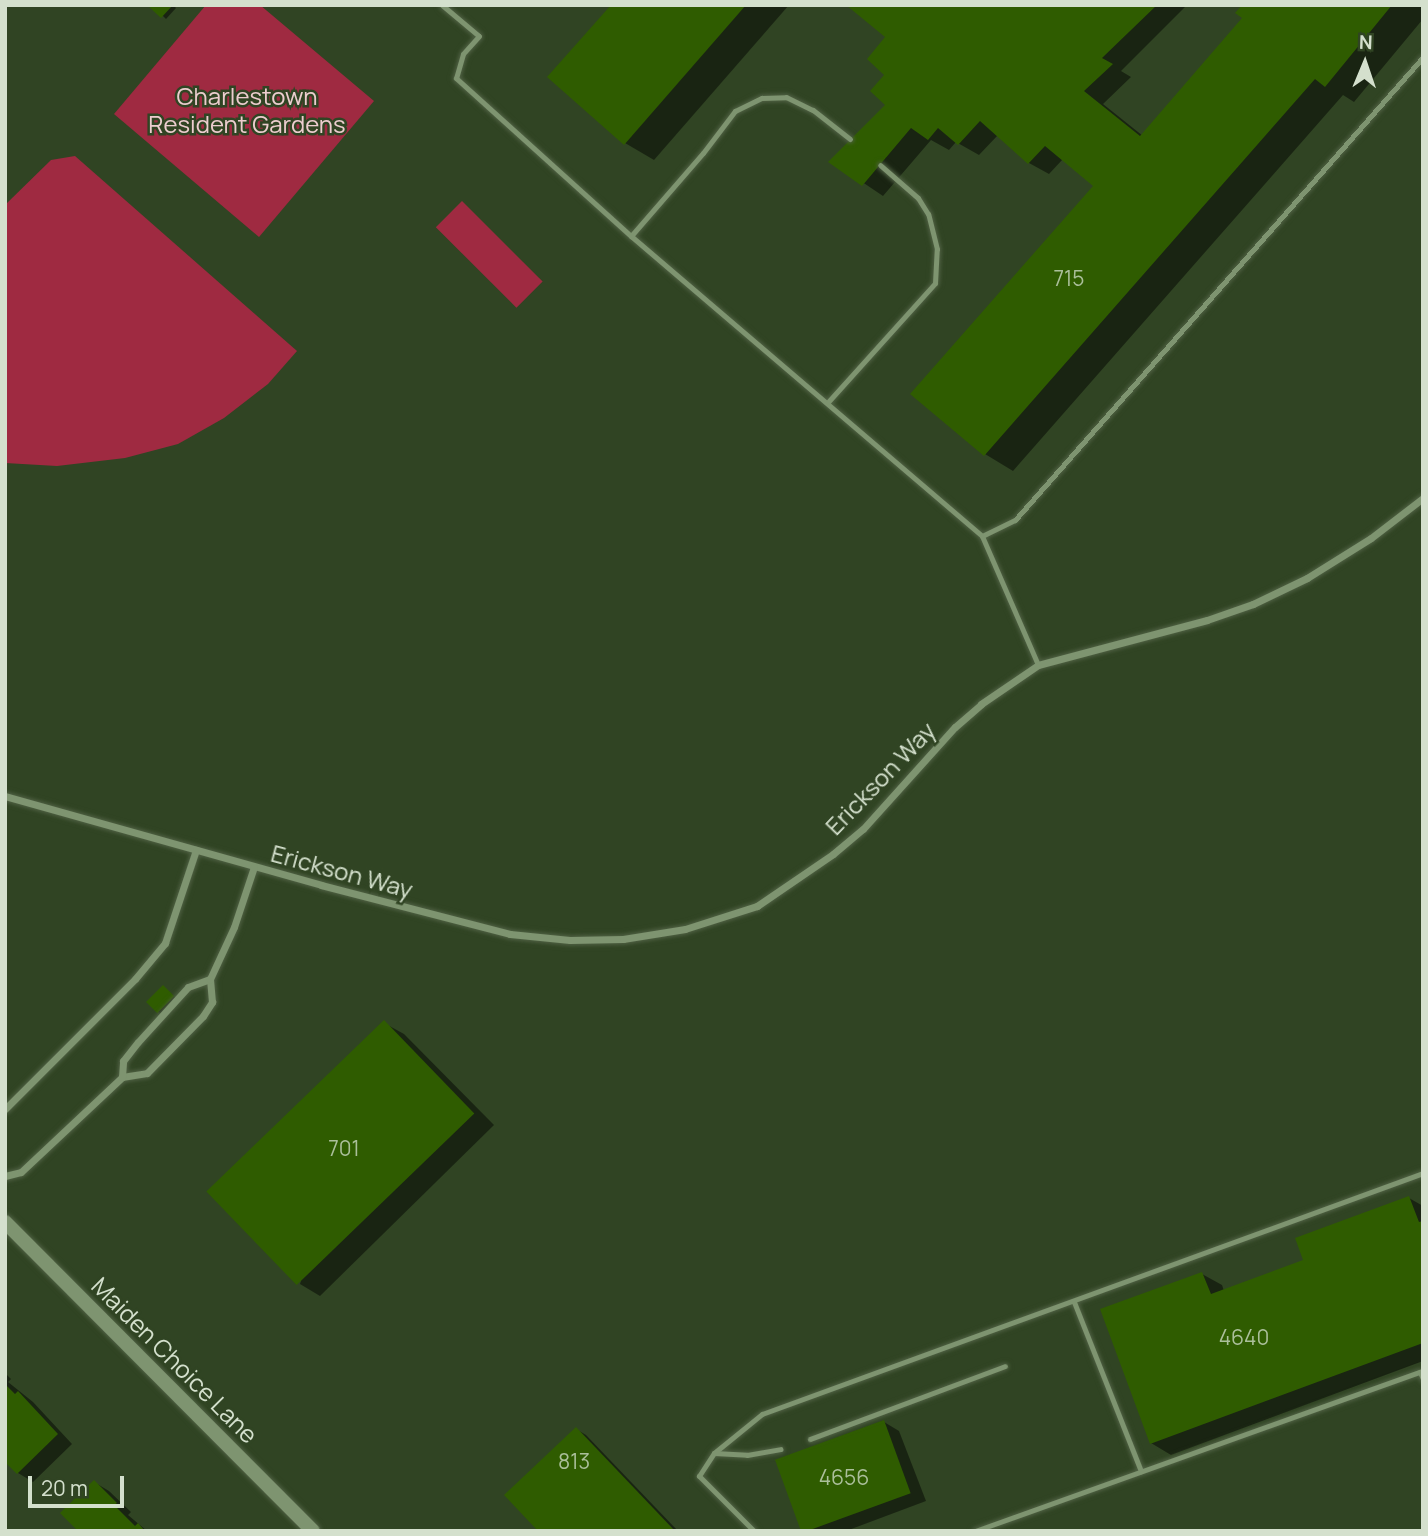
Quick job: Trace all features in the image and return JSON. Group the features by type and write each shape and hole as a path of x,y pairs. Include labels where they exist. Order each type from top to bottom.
{"main road":[{"name":"Maiden Choice Lane","path":"5,1222 313,1531"}],"street":[{"name":"Erickson Way","path":"5,796 254,867 510,934 570,940 624,939 685,929 757,906 833,854 863,829 955,727 981,704 1038,665 1207,620 1253,604 1307,578 1371,538 1423,498"},
{"path":"5,1109 135,979 165,943 196,850"},
{"path":"5,1176 21,1172 122,1077 147,1073 203,1016 212,1002 210,979 234,927 254,867"},
{"path":"122,1077 123,1061 138,1042 188,987 210,979"}],"lane":[{"path":"442,5 479,36 463,54 456,78 631,236 982,536 1038,665"},
{"path":"982,536 1015,520 1423,57"},
{"path":"631,236 704,153 734,111 762,98 786,97 813,110 850,139"},
{"path":"828,402 934,283 937,249 928,214 918,198 880,165"},
{"path":"754,1531 699,1476 714,1452 762,1414 1423,1173"},
{"path":"1074,1301 1141,1471"},
{"path":"810,1439 1005,1366"},
{"path":"975,1531 1420,1371 1423,1379"},
{"path":"714,1452 747,1455 780,1449"}],"green space":[{"name":"Charlestown Resident Gardens","path":"206,5 260,5 374,101 259,237 114,114"},
{"path":"75,156 297,351 268,384 224,418 178,444 125,458 57,466 5,463 5,205 51,160"},
{"path":"462,201 543,282 516,308 436,227"}],"building":[{"path":"147,5 173,5 161,18"},
{"path":"611,5 746,5 624,145 547,77"},
{"path":"846,5 1157,5 1102,58 1113,64 1084,91 1140,136 1242,18 1235,13 1242,5 1392,5 1325,87 1315,79 984,456 910,394 1093,186 1045,146 1028,164 980,121 958,145 938,128 928,140 911,128 862,186 828,162 885,105 870,91 884,75 867,59 885,37"},
{"path":"163,985 174,996 157,1013 146,1002"},
{"path":"384,1020 474,1114 297,1285 206,1192"},
{"path":"1409,1196 1419,1222 1423,1221 1423,1343 1150,1444 1100,1309 1202,1272 1211,1294 1303,1260 1295,1238"},
{"path":"5,1384 15,1394 18,1391 58,1434 17,1474 5,1462"},
{"path":"884,1420 911,1493 801,1531 775,1460"},
{"path":"576,1427 675,1531 538,1531 504,1495"},
{"path":"94,1480 135,1526 138,1523 145,1531 78,1531 60,1513"}]}
